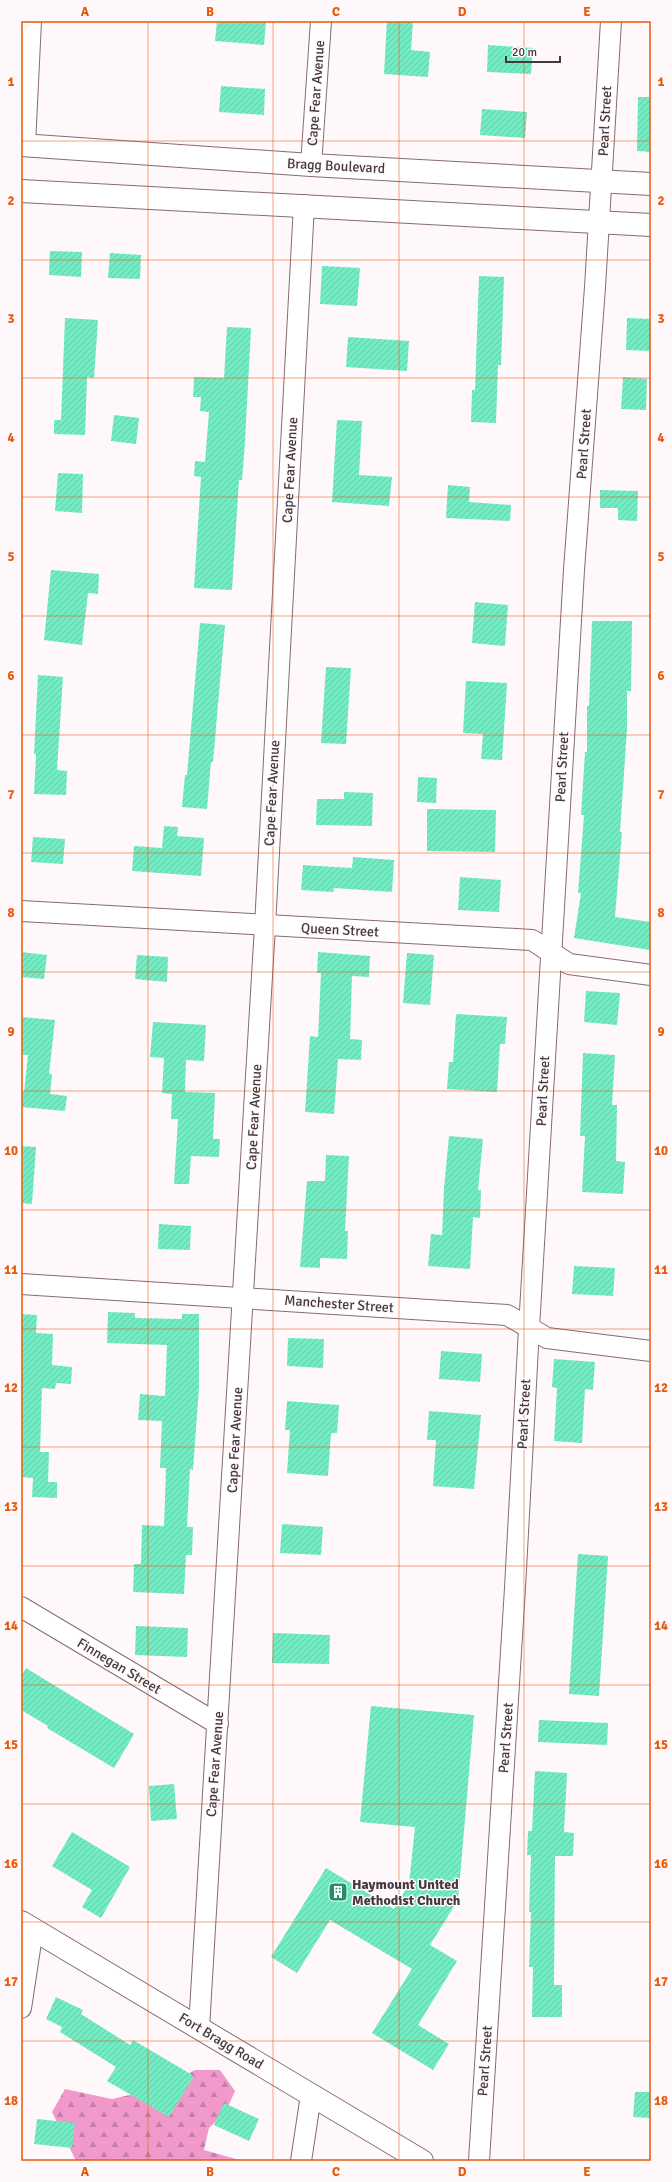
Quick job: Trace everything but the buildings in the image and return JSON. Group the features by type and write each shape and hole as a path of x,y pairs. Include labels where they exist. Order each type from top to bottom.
{"main road":[{"name":"Bragg Boulevard","path":"23,145 311,165 651,184"},
{"path":"21,191 304,205 651,225"},
{"name":"Fort Bragg Road","path":"27,1925 422,2161"}],"street":[{"path":"23,145 32,21"},
{"name":"Cape Fear Avenue","path":"311,165 321,21"},
{"name":"Pearl Street","path":"479,2161 515,1588 574,570 611,21"},
{"name":"Cape Fear Avenue","path":"199,2028 244,1298 304,205"},
{"name":"Queen Street","path":"21,911 532,940 551,954 569,964 651,975"},
{"name":"Manchester Street","path":"21,1284 507,1315 547,1338 651,1351"},
{"name":"Finnegan Street","path":"21,1607 218,1724"},
{"path":"21,2008 27,1925"},
{"path":"301,2161 311,2095"}],"green space":[{"path":"195,2070 220,2070 235,2091 225,2113 209,2128 204,2150 243,2161 76,2161 52,2112 65,2089 112,2099 164,2087"}],"place":[{"name":"Haymount United Methodist Church","path":"338,1892"}]}
